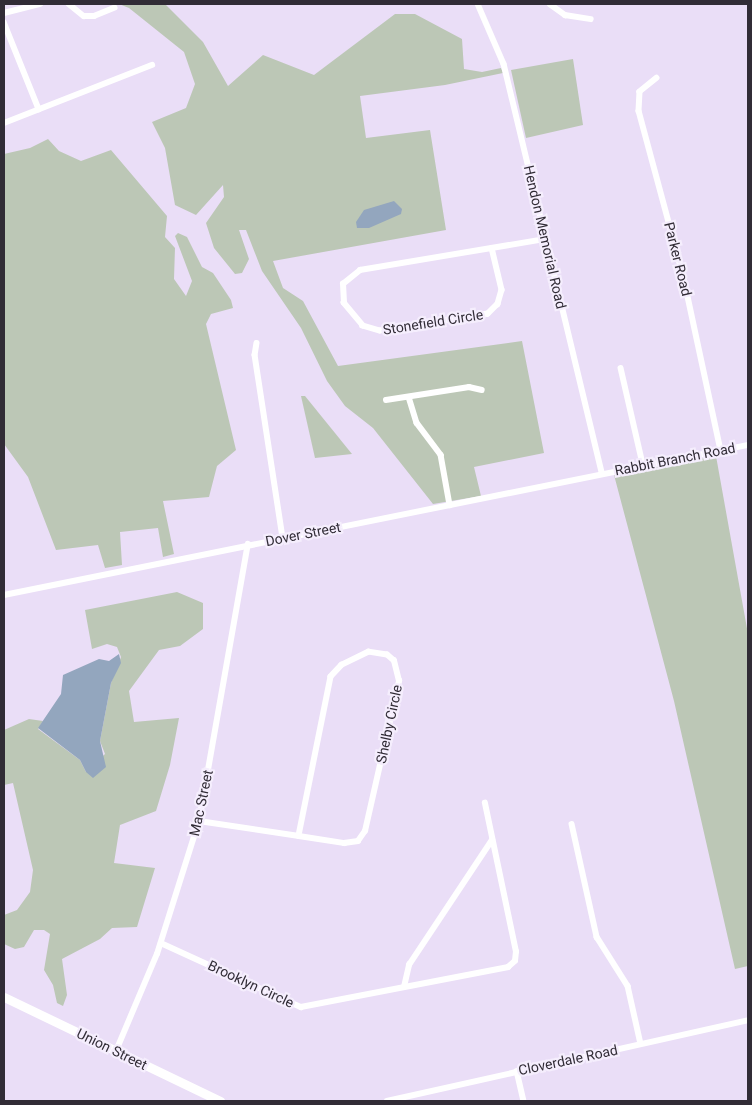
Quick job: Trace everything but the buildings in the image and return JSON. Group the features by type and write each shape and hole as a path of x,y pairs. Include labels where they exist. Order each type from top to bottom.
{"main road":[{"name":"Union Street","path":"4,997 220,1101"}],"street":[{"path":"4,13 40,4"},
{"path":"69,4 84,16 94,16 114,8"},
{"name":"Hendon Memorial Road","path":"478,4 504,64 602,473"},
{"path":"550,4 565,15 591,19"},
{"path":"4,22 39,109"},
{"path":"4,123 152,65"},
{"name":"Parker Road","path":"657,78 640,92 640,112 684,278 720,450"},
{"name":"Stonefield Circle","path":"492,248 502,290 498,304 488,314 380,331 363,326 344,303 343,284 360,270 545,239"},
{"path":"257,343 255,355 283,538"},
{"path":"621,368 644,464"},
{"path":"386,400 469,387 482,390"},
{"path":"409,397 418,423 441,455 450,505"},
{"name":"Rabbit Branch Road","path":"602,473 748,445"},
{"name":"Dover Street","path":"4,594 602,473"},
{"name":"Mac Street","path":"116,1051 161,943 199,821 248,544"},
{"name":"Shelby Circle","path":"199,821 299,836 353,843 365,831 399,681 394,661 387,655 369,652 342,666 331,677 299,836"},
{"name":"Brooklyn Circle","path":"161,943 301,1007 498,971 516,961 486,803"},
{"path":"572,824 597,937 628,986 641,1044"},
{"path":"404,987 409,965 492,840"},
{"name":"Cloverdale Road","path":"387,1101 748,1020"},
{"path":"517,1071 524,1101"}],"green space":[{"path":"119,4 165,4 203,42 228,86 263,55 314,75 395,14 415,14 462,39 464,69 482,72 501,68 503,73 445,85 360,96 366,138 430,130 446,230 273,261 283,288 303,301 338,366 522,341 544,453 474,467 481,496 433,504 373,428 345,406 327,381 301,328 262,271 246,230 239,230 249,259 242,273 235,274 214,248 206,223 224,197 223,185 196,215 175,205 165,148 152,122 186,108 195,84 184,52 129,8"},
{"path":"573,59 583,125 526,138 511,70"},
{"path":"48,139 59,151 81,161 111,150 167,216 165,237 175,248 174,279 186,296 192,281 175,236 178,233 187,237 202,267 213,273 231,300 233,308 211,314 206,324 236,450 217,466 209,497 163,501 174,554 163,557 158,528 120,532 122,565 105,568 98,545 56,550 28,477 4,444 4,154 30,148"},
{"path":"301,396 305,396 352,454 315,458"},
{"path":"716,456 748,634 748,966 735,969 674,701 614,475"},
{"path":"177,592 203,603 203,629 180,646 159,650 129,691 134,722 179,718 170,765 156,811 120,825 114,863 155,868 137,927 112,928 100,939 62,959 67,995 63,1006 57,1003 53,985 44,970 50,934 44,930 34,930 24,947 15,949 4,944 4,915 17,910 30,892 33,870 13,783 4,785 4,730 29,719 43,721 38,729 80,760 86,772 105,754 100,741 111,683 121,657 117,647 107,644 92,649 85,610"}],"water":[{"path":"394,201 402,209 401,214 369,228 357,228 356,222 364,210"},
{"path":"119,654 121,663 111,683 100,741 106,767 93,778 86,772 80,760 38,728 61,694 63,675 99,659 109,661"}]}
